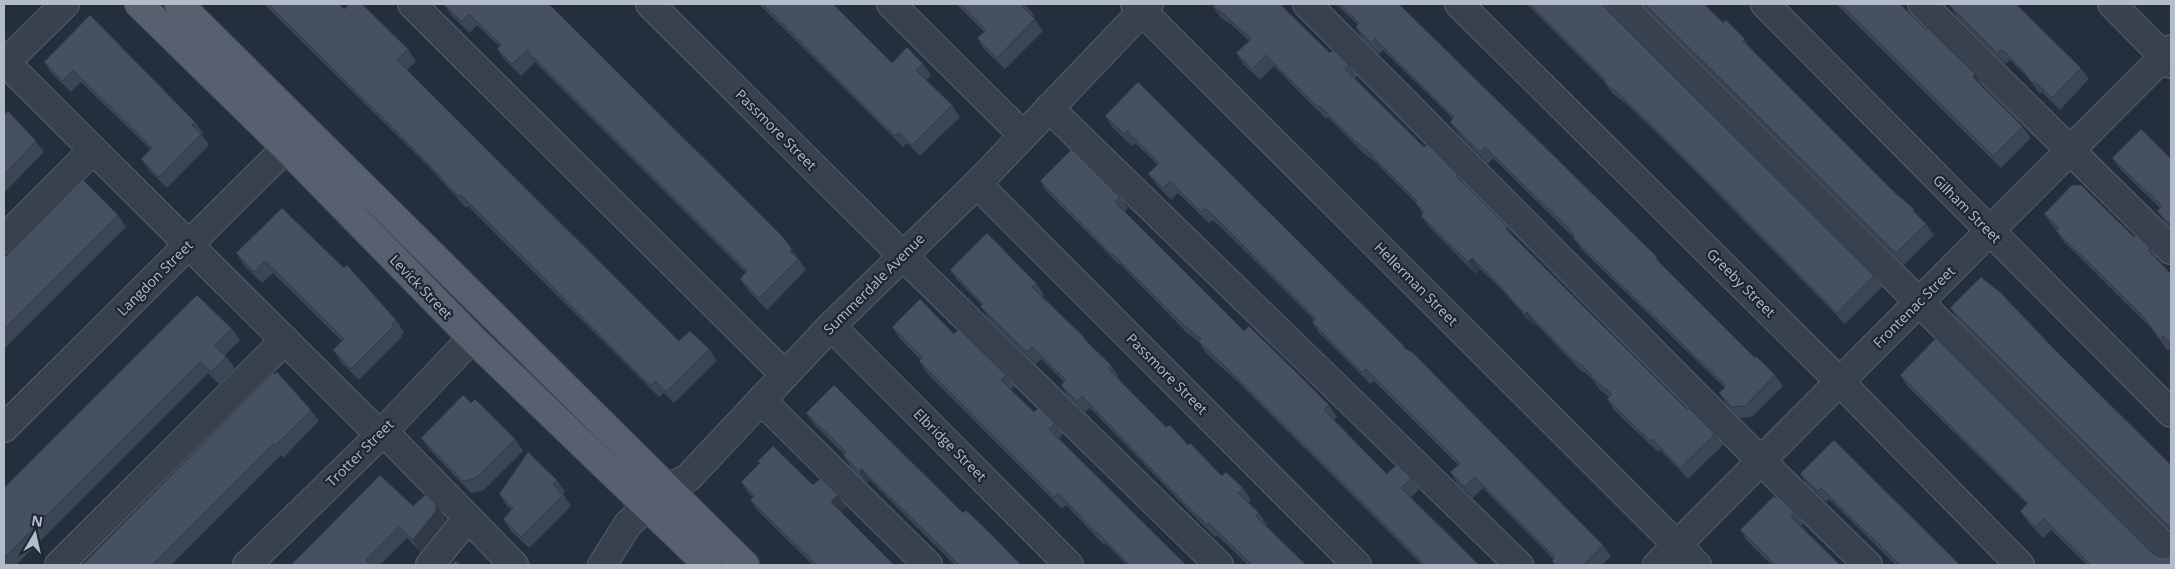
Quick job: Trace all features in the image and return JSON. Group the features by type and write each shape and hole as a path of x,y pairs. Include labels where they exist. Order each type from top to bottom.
{"main road":[{"name":"Levick Street","path":"139,4 286,148 472,338 708,565"},
{"path":"179,4 745,565"}],"street":[{"path":"65,4 4,63 514,565"},
{"path":"412,4 785,374"},
{"name":"Passmore Street","path":"650,4 902,256 1219,565"},
{"path":"891,4 1023,135"},
{"path":"1307,4 1761,461 1868,565"},
{"name":"Greeby Street","path":"1459,4 1840,382 2020,565"},
{"path":"1620,4 2171,553"},
{"name":"Gilham Street","path":"1765,4 2171,413"},
{"path":"1922,4 2072,150 2171,250"},
{"path":"2112,4 2169,57"},
{"name":"Summerdale Avenue","path":"602,565 628,524 667,488 688,478 831,326 977,184 1142,6"},
{"name":"Hellerman Street","path":"1142,6 1697,565"},
{"name":"Frontenac Street","path":"1657,565 2072,150 2169,57"},
{"path":"1049,108 1519,565"},
{"name":"Langdon Street","path":"4,428 306,128"},
{"path":"4,239 93,150"},
{"name":"Passmore Street","path":"977,184 1357,565"},
{"name":"Elbridge Street","path":"831,326 1069,565"},
{"name":"Trotter Street","path":"247,565 381,433 472,338"},
{"path":"59,565 285,340"},
{"path":"761,400 928,565"},
{"path":"430,565 467,519"}],"building":[{"path":"268,4 339,4 344,9 350,4 362,4 408,49 397,60 679,341 690,331 709,349 666,392 655,381 651,386 463,197 458,196 424,159"},
{"path":"445,4 549,4 782,236 792,249 790,251 798,259 759,298 740,279 747,271 527,51 512,64 497,49 501,45 469,14 462,22"},
{"path":"763,4 833,4 892,63 907,47 923,64 916,70 952,105 912,145 899,132 895,136"},
{"path":"960,4 1025,4 1023,7 1035,19 997,58 977,38 986,30"},
{"path":"1216,4 1280,4 1330,53 1333,49 1349,65 1345,69 1424,147 1428,144 1458,175 1456,176 1507,227 1506,229 1687,409 1689,408 1715,434 1680,468 1652,439 1650,441 1607,399 1612,394 1592,378 1591,374 1577,361 1574,361 1527,312 1525,314 1492,277 1472,258 1468,262 1421,216 1424,212 1415,202 1417,201 1373,155 1355,141 1320,106 1318,107 1266,55 1252,69 1236,53 1251,39 1225,15 1213,7"},
{"path":"1339,4 1399,4 1657,257 1656,259 1755,358 1756,356 1775,375 1745,406 1732,407 1719,393 1726,386 1573,238 1575,236 1570,230 1485,147 1480,152 1450,122 1454,117 1375,39 1371,43 1356,27 1359,23"},
{"path":"1530,4 1601,4 1874,276 1837,313 1686,159 1604,82 1606,80"},
{"path":"1645,4 1704,4 1723,23 1726,20 1745,39 1743,41 1892,190 1914,209 1913,211 1926,224 1896,253"},
{"path":"1840,4 1900,4 1926,30 1928,28 1975,74 1973,77 2023,127 1993,156"},
{"path":"1952,4 2016,4 2081,68 2052,98 2034,81 2032,83 2020,67 2002,49 1997,53 1950,6"},
{"path":"90,15 195,122 192,125 201,134 159,177 141,159 152,148 73,70 63,81 44,62"},
{"path":"1138,82 1403,347 1413,353 1603,545 1583,565 1556,565 1552,561 1555,557 1475,477 1464,487 1450,472 1460,463 1366,369 1362,372 1312,322 1316,319 1222,224 1205,208 1201,212 1170,181 1163,188 1148,174 1159,163 1127,131 1124,134 1105,116"},
{"path":"8,111 36,141 4,175 4,115"},
{"path":"2141,129 2171,159 2171,225 2157,211 2162,206 2112,158"},
{"path":"1072,149 1120,197 1115,202 1244,331 1249,326 1329,405 1324,410 1387,474 1397,464 1411,478 1401,488 1479,565 1425,565 1198,341 1201,339 1178,320 1111,254 1040,181"},
{"path":"82,179 118,215 4,329 4,258"},
{"path":"2072,185 2081,185 2134,237 2136,234 2150,248 2148,250 2171,274 2171,344 2163,336 2160,339 2141,314 2056,231 2059,228 2044,214"},
{"path":"282,208 344,268 347,265 396,320 392,324 394,326 351,369 333,350 344,339 265,261 254,272 236,253"},
{"path":"987,233 1036,283 1032,287 1111,365 1108,368 1166,427 1170,425 1188,445 1190,443 1222,476 1226,472 1243,488 1238,493 1259,513 1256,516 1306,565 1252,565 1209,523 1207,525 1189,508 1082,396 1077,401 1061,385 1066,380 1032,347 1027,352 980,306 983,304 950,270"},
{"path":"1981,277 2000,292 2056,351 2171,465 2171,528 1950,308"},
{"path":"197,295 232,329 215,345 226,357 211,372 200,362 4,558 4,488"},
{"path":"920,299 954,334 959,329 1006,375 1001,380 1034,412 1039,407 1055,423 1049,429 1186,565 1130,565 1058,493 1054,497 919,361 922,357 892,327"},
{"path":"1936,338 2152,553 2159,557 2167,557 2171,554 2171,565 2091,565 2044,519 2035,527 2020,511 2028,503 1900,375"},
{"path":"274,372 275,374 277,372 311,410 275,446 273,444 152,565 82,565"},
{"path":"834,385 963,513 966,510 1021,565 959,565 862,469 859,471 843,455 846,452 806,413"},
{"path":"463,395 471,403 475,399 515,439 475,479 463,481 421,438"},
{"path":"1834,440 1960,565 1900,565 1821,488 1818,491 1800,474"},
{"path":"773,446 813,485 821,478 838,495 831,502 894,565 817,565 750,500 755,496 741,482 760,463 758,461"},
{"path":"528,452 557,480 553,484 563,495 521,537 503,519 513,508 499,494"},
{"path":"380,475 413,506 426,494 436,504 436,511 413,540 399,527 366,560 372,565 291,565"},
{"path":"1774,496 1776,498 1778,496 1795,512 1791,517 1840,565 1776,565 1740,530"},
{"path":"455,561 462,565 452,565"}]}
